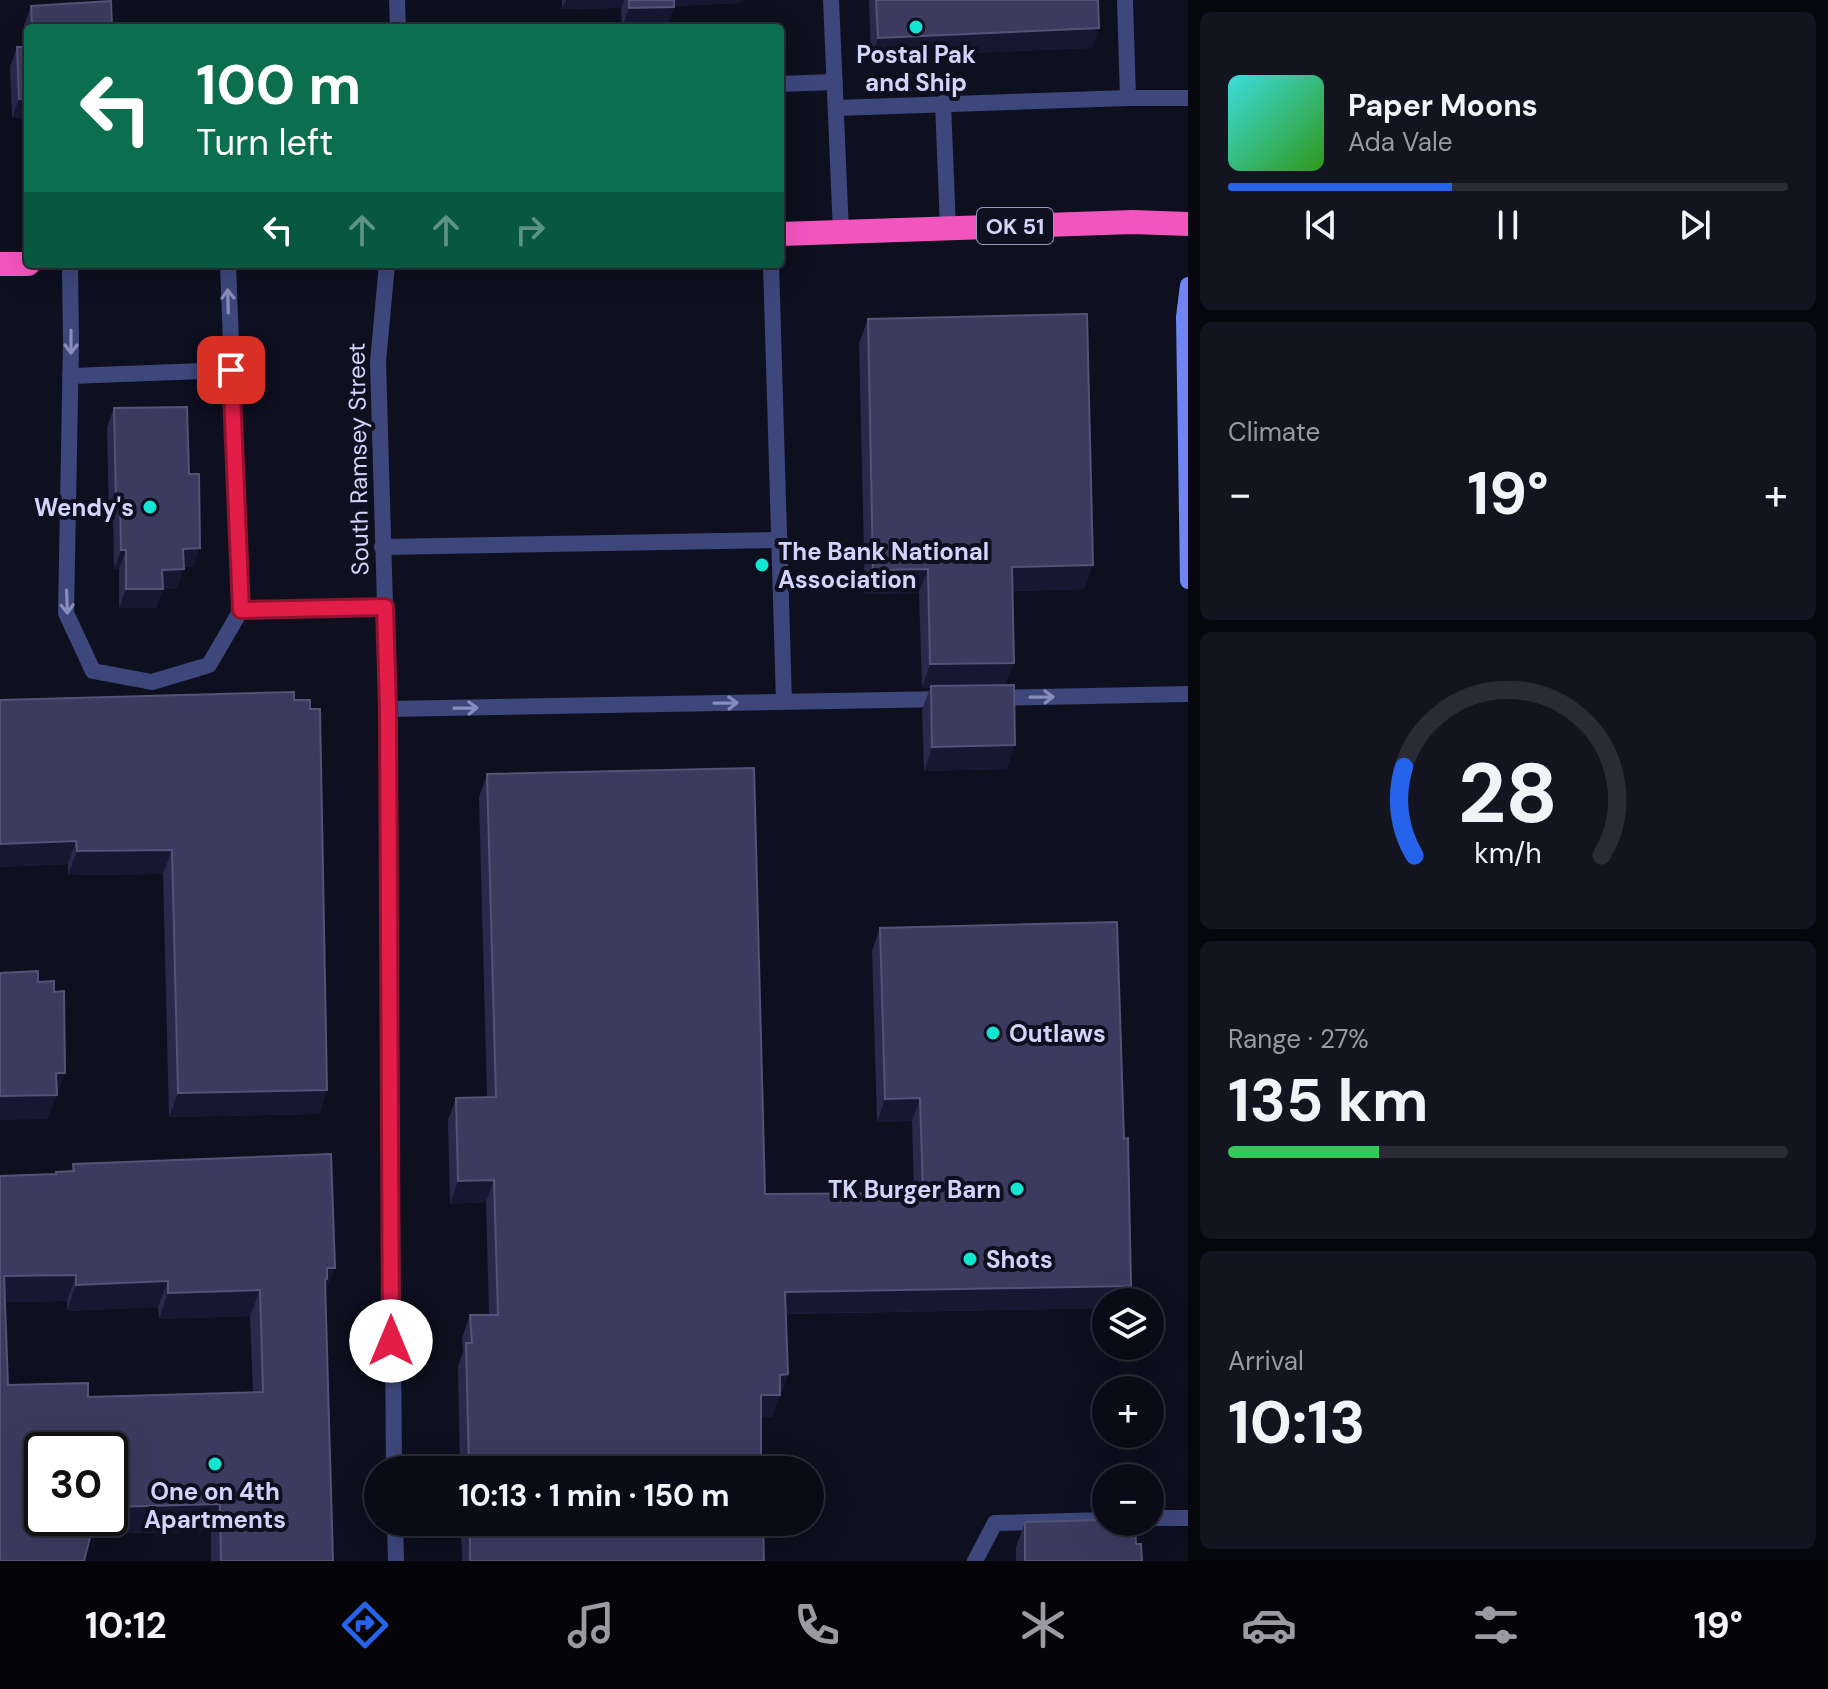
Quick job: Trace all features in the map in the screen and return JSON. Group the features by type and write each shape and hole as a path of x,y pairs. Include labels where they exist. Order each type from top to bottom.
{"highway":[{"name":"OK 51","path":"784,234 1133,222 1188,224"},
{"path":"0,264 24,264"}],"street":[{"path":"397,0 398,24"},
{"path":"831,0 841,232"},
{"path":"1125,0 1128,98"},
{"path":"784,84 835,82"},
{"path":"836,108 1188,98"},
{"path":"943,103 948,228"},
{"path":"70,268 66,613 93,671 152,682 209,665 241,610 228,268"},
{"name":"South Ramsey Street","path":"387,268 378,362 388,709 394,1456"},
{"path":"771,268 784,701"},
{"path":"1188,285 1184,317 1188,581"},
{"path":"70,376 231,370"},
{"path":"382,547 780,540"},
{"path":"241,610 385,607"},
{"path":"388,709 1188,694"},
{"path":"1164,1518 1188,1518"},
{"path":"975,1561 995,1523 1092,1520"},
{"path":"395,1536 396,1561"}],"building":[{"path":"629,0 674,0 674,7 629,8"},
{"path":"876,0 1098,0 1099,28 878,38"},
{"path":"111,1 112,24 32,24 31,6"},
{"path":"17,47 24,47 24,98 19,99"},
{"path":"1087,314 1093,565 1012,567 1014,663 930,664 928,569 873,570 868,319"},
{"name":"Wendy's","path":"187,407 189,474 199,474 200,548 183,549 184,569 162,570 163,589 126,589 126,550 121,550 120,501 116,501 114,408"},
{"path":"1014,685 1015,745 932,747 931,686"},
{"path":"294,692 294,700 310,700 310,709 320,709 327,1090 178,1093 172,850 77,851 76,841 0,844 0,700"},
{"path":"754,768 765,1194 923,1193 920,1098 885,1099 880,928 1117,922 1124,1139 1128,1138 1131,1286 785,1292 788,1374 780,1375 780,1395 761,1395 761,1456 469,1456 466,1343 472,1343 470,1315 498,1315 494,1180 458,1181 456,1098 496,1097 487,774"},
{"path":"38,971 38,982 54,981 54,992 64,991 65,1073 56,1073 57,1095 0,1096 0,973"},
{"path":"331,1154 335,1268 327,1268 325,1280 333,1561 221,1561 220,1504 128,1507 128,1432 24,1432 24,1536 90,1536 84,1561 0,1561 0,1176 74,1171 73,1164","holes":["76,1275 76,1285 168,1281 168,1293 260,1290 263,1392 88,1397 88,1383 8,1385 4,1276"]},
{"path":"1092,1520 1092,1536 1136,1536 1136,1544 1141,1544 1142,1561 1025,1561 1025,1522"},
{"path":"470,1536 763,1536 764,1561 470,1561"}],"place":[{"name":"Postal Pak and Ship","path":"916,27"},
{"name":"Wendy's","path":"150,507"},
{"name":"The Bank National Association","path":"762,565"},
{"name":"Outlaws","path":"993,1033"},
{"name":"TK Burger Barn","path":"1017,1189"},
{"name":"Shots","path":"970,1259"},
{"name":"One on 4th Apartments","path":"215,1464"}],"route":[{"path":"231,370 241,610 385,607 391,1341"}]}
